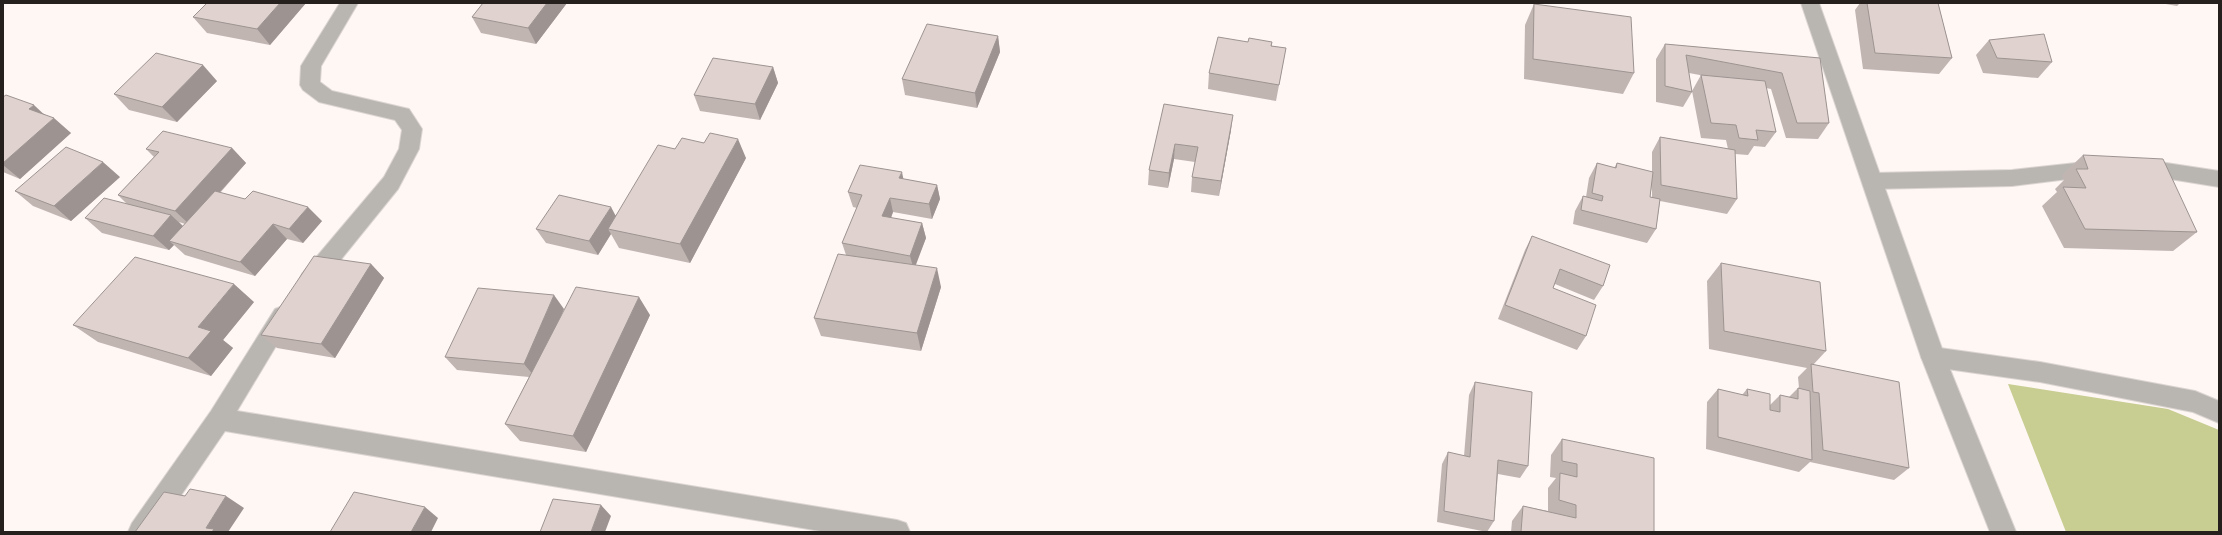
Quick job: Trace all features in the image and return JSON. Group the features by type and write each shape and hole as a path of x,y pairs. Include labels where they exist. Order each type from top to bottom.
{"street":[{"path":"141,532 219,419 286,310 391,183 409,149 412,129 402,114 326,97 310,85 311,66 348,3"},
{"path":"1810,3 1933,357 2003,532"},
{"path":"1872,181 2012,178 2129,166 2219,179"},
{"path":"1933,357 2040,372 2195,402 2219,412"},
{"path":"219,419 897,532"}],"green space":[{"path":"2008,384 2168,409 2219,430 2219,532 2066,532"}],"building":[{"path":"207,3 280,3 257,29 193,17"},
{"path":"483,3 547,3 528,28 472,17"},
{"path":"1867,3 1938,3 1952,58 1875,53"},
{"path":"1534,4 1631,17 1634,73 1533,59"},
{"path":"927,24 998,36 975,93 902,79"},
{"path":"2044,34 2052,62 1997,58 1989,40"},
{"path":"1218,37 1248,42 1249,38 1272,42 1271,46 1286,48 1279,85 1209,73"},
{"path":"1665,44 1820,58 1829,123 1797,123 1782,73 1686,55 1692,92 1665,86"},
{"path":"156,53 203,65 162,107 114,94"},
{"path":"713,58 773,67 755,104 694,95"},
{"path":"1701,75 1765,81 1776,132 1756,130 1758,140 1739,138 1736,125 1711,123"},
{"path":"6,95 34,105 29,109 54,118 3,163 3,97"},
{"path":"1164,104 1233,115 1221,181 1192,177 1198,147 1175,144 1169,173 1149,170"},
{"path":"163,131 232,148 175,211 118,195 159,152 146,149"},
{"path":"710,133 738,139 680,244 608,229 658,145 675,149 682,138 704,143"},
{"path":"1660,137 1735,150 1737,199 1661,185"},
{"path":"66,147 103,162 54,206 15,191"},
{"path":"2083,155 2163,159 2197,232 2085,229 2063,187 2086,188 2076,169 2088,169"},
{"path":"1597,163 1616,168 1617,163 1653,172 1650,197 1660,199 1656,229 1581,210 1583,196 1602,201 1603,196 1592,193"},
{"path":"860,165 902,172 899,178 937,185 929,204 890,198 882,216 922,223 910,256 842,243 862,195 848,192"},
{"path":"215,191 245,199 253,191 308,207 289,229 273,224 240,262 169,241"},
{"path":"559,195 611,207 589,241 536,229"},
{"path":"104,198 171,215 153,236 85,218"},
{"path":"1532,236 1610,265 1603,286 1560,269 1553,288 1596,305 1586,336 1505,305"},
{"path":"838,254 937,268 917,333 814,318"},
{"path":"314,256 371,264 321,344 261,335"},
{"path":"135,257 234,284 198,327 211,331 188,358 73,325"},
{"path":"1721,263 1820,282 1826,351 1724,331"},
{"path":"576,287 639,297 573,436 505,424"},
{"path":"478,288 554,295 524,364 445,357"},
{"path":"1811,364 1899,382 1909,468 1823,450 1819,393 1813,392"},
{"path":"1475,382 1532,392 1528,466 1498,460 1494,521 1444,511 1448,452 1470,457"},
{"path":"1798,388 1810,391 1812,460 1718,437 1718,389 1748,396 1747,389 1770,394 1770,410 1780,412 1780,395 1798,399"},
{"path":"1562,439 1654,458 1654,532 1521,532 1523,506 1576,518 1576,505 1559,500 1560,473 1577,477 1577,464 1562,461"},
{"path":"190,489 226,496 206,528 214,529 212,532 135,532 164,492 185,496"},
{"path":"354,492 425,507 411,532 330,532"},
{"path":"553,499 601,505 591,532 540,532"}]}
